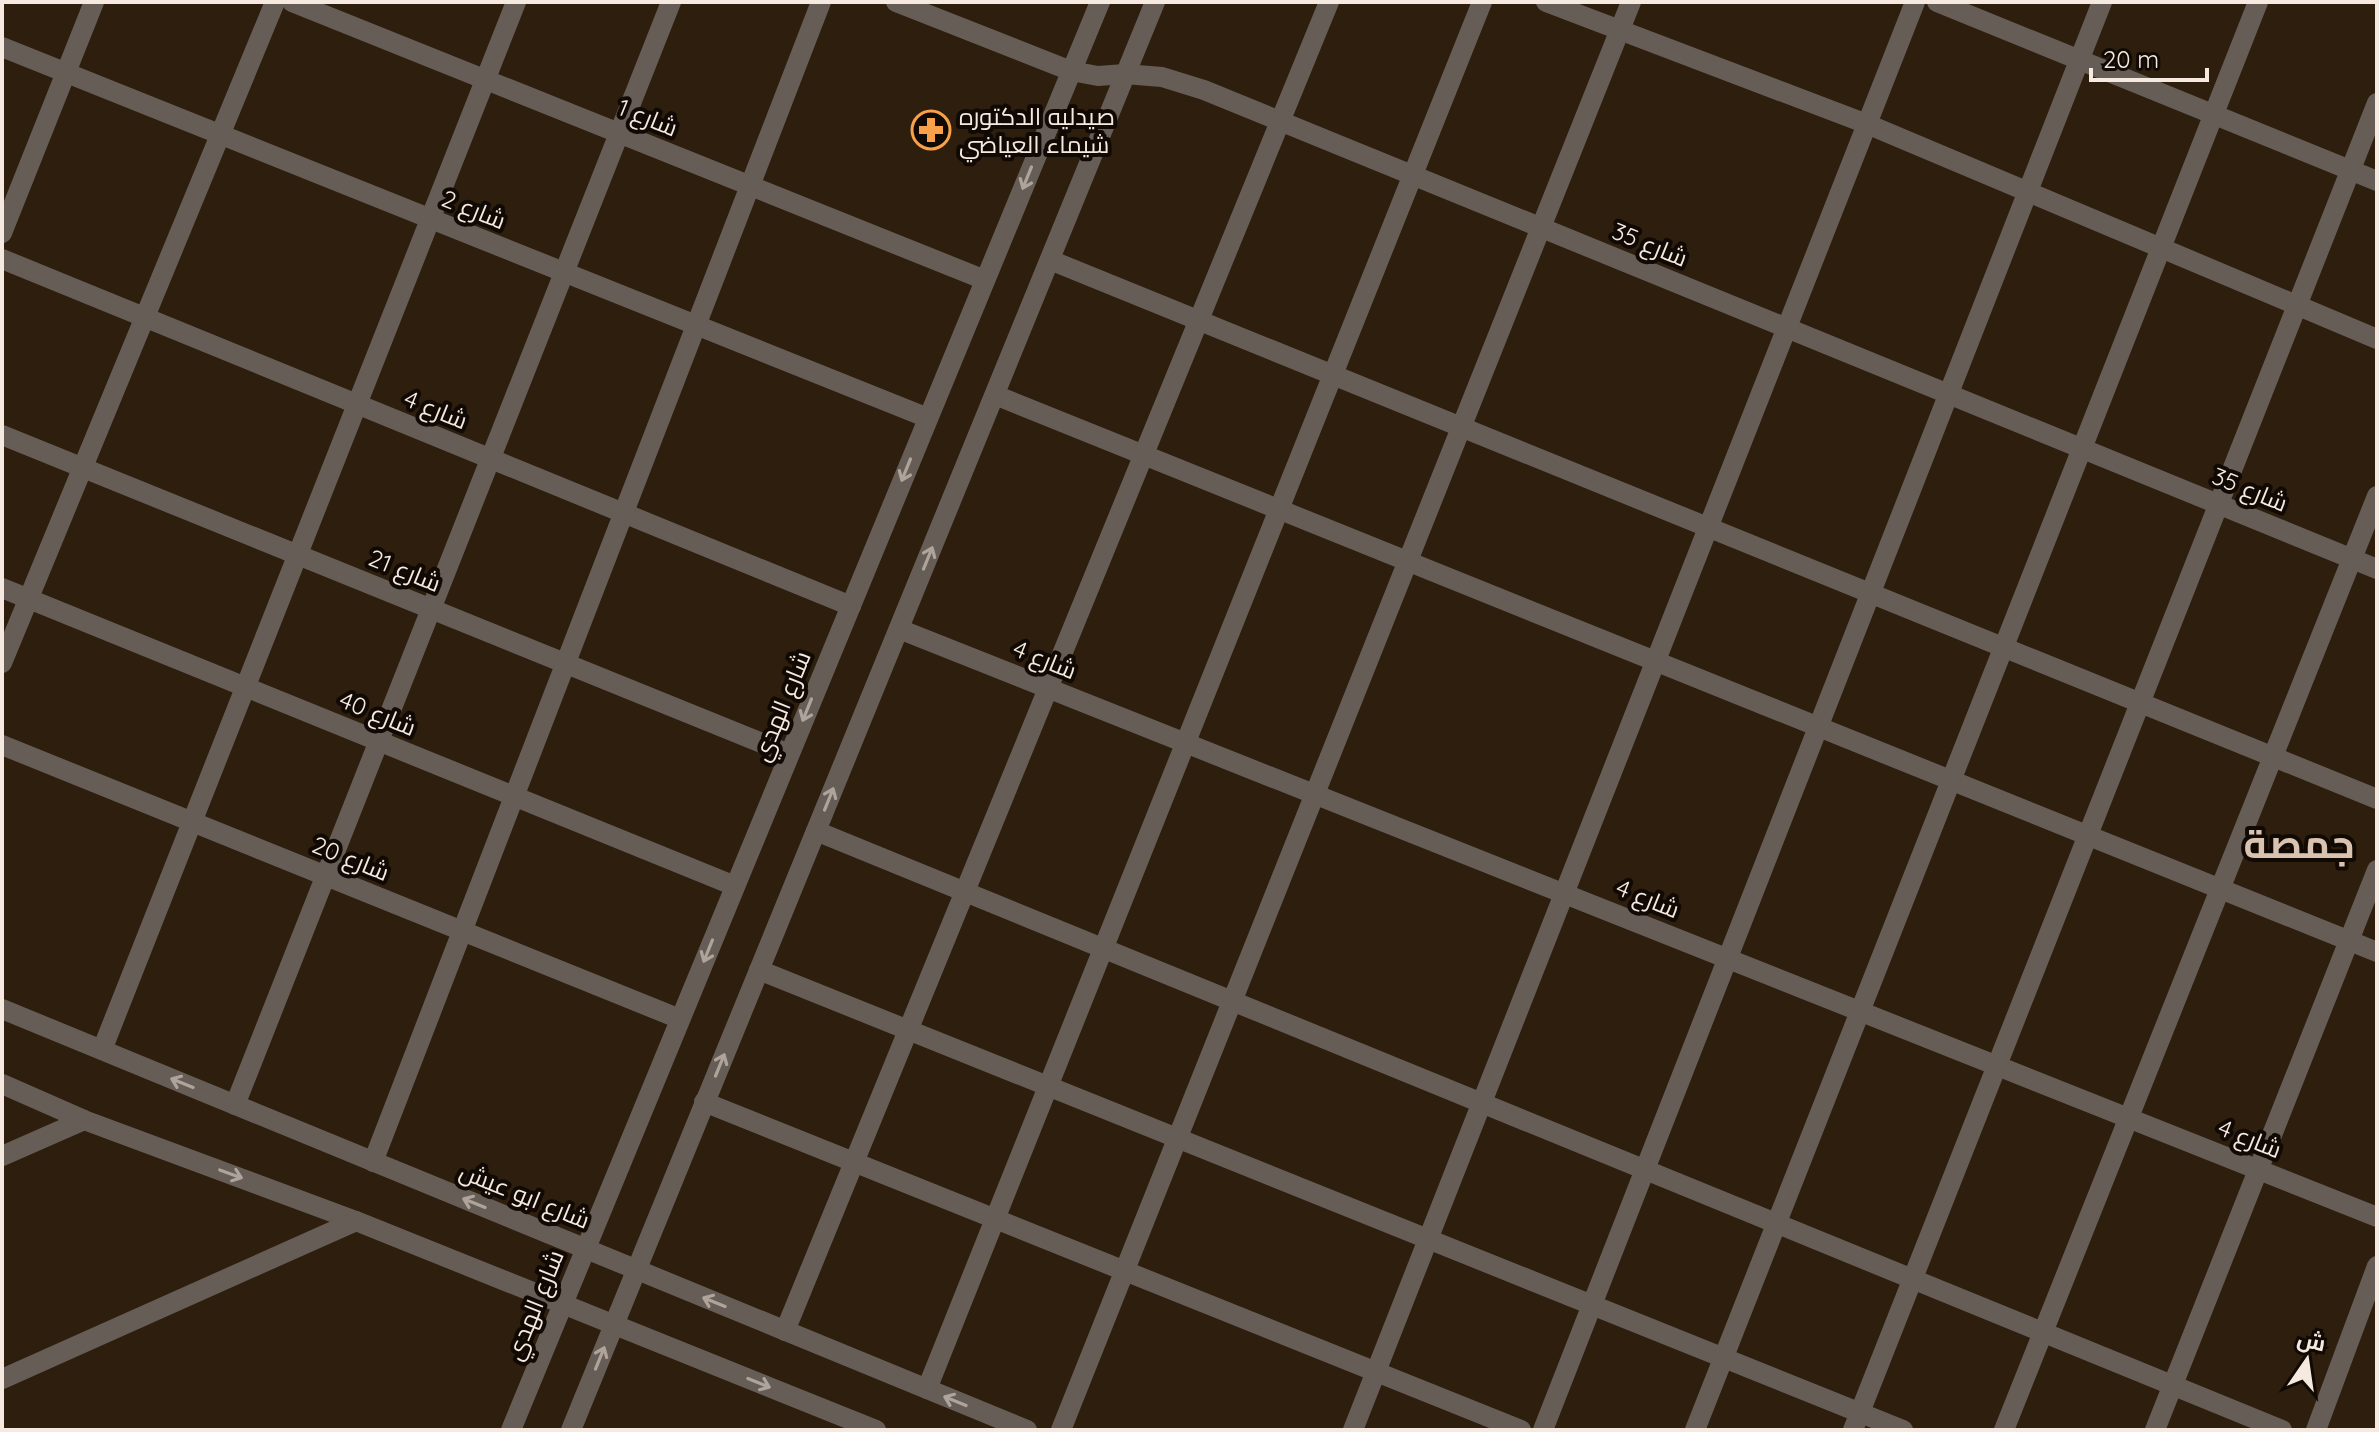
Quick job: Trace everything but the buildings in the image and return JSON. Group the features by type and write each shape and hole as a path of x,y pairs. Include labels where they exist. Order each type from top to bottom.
{"street":[{"path":"2,233 94,2"},
{"path":"2,663 275,2"},
{"name":"شارع 1","path":"292,2 985,280"},
{"path":"102,1050 516,2"},
{"path":"235,1105 671,2"},
{"path":"373,1162 821,2"},
{"name":"شارع 35","path":"896,2 1071,71 1098,76 1125,74 1162,77 1204,90 2377,569"},
{"name":"شارع الهدي","path":"511,1430 1100,2"},
{"path":"571,1430 1155,2"},
{"path":"785,1331 1329,2"},
{"path":"927,1389 1482,2"},
{"path":"1546,2 1867,124 2377,339"},
{"path":"1061,1430 1631,2"},
{"path":"1353,1430 1915,2"},
{"path":"1937,2 2377,181"},
{"path":"1543,1430 2102,2"},
{"path":"1695,1430 2258,2"},
{"name":"شارع 2","path":"2,47 928,418"},
{"path":"1856,1421 2377,103"},
{"name":"شارع 4","path":"2,259 851,606"},
{"path":"1050,260 2377,799"},
{"path":"995,395 2377,952"},
{"name":"شارع 21","path":"2,435 789,754"},
{"path":"2004,1430 2377,496"},
{"name":"شارع 40","path":"2,588 735,886"},
{"name":"شارع 4","path":"899,629 2377,1217"},
{"name":"شارع 20","path":"2,745 680,1019"},
{"path":"816,831 2282,1430"},
{"path":"2155,1430 2377,870"},
{"path":"759,970 1724,1358 1856,1421 1903,1430"},
{"name":"شارع ابو عيش","path":"2,1009 1027,1430"},
{"path":"2,1084 84,1120 356,1221 876,1430"},
{"path":"704,1102 1521,1430"},
{"path":"2,1156 84,1120"},
{"path":"2,1379 356,1221"},
{"path":"2316,1430 2377,1266"}],"place":[{"name":"صيدليه الدكتوره شيماء العياضي","path":"931,130"}],"district":[{"name":"جمصة","path":"2299,843"}]}
